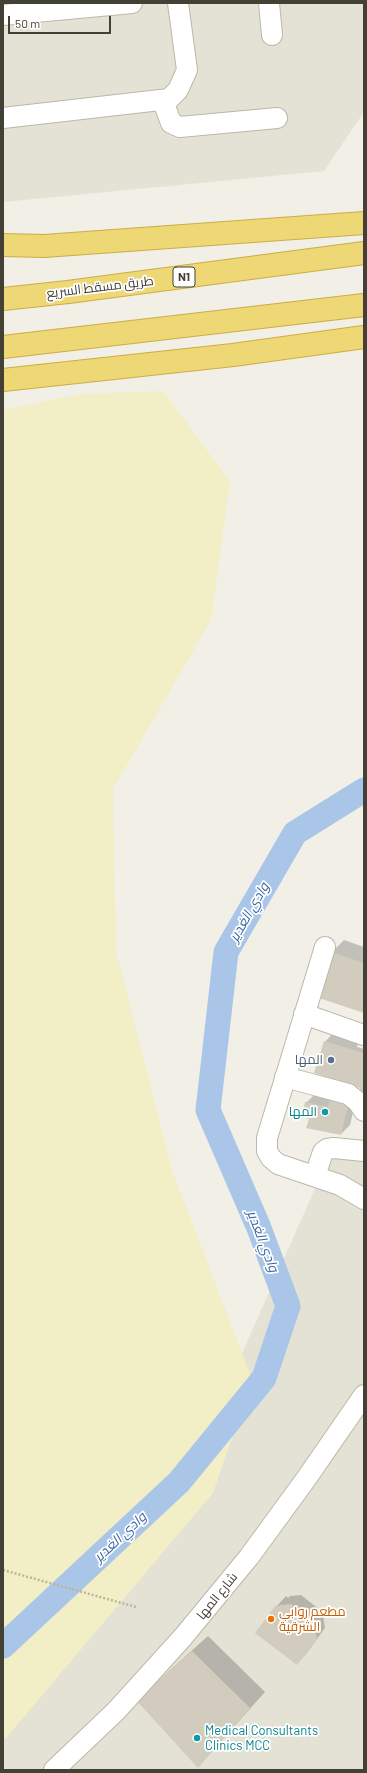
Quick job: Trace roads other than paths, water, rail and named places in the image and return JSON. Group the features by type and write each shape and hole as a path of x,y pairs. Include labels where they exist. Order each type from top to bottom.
{"highway":[{"path":"3,245 44,246 364,223"},
{"path":"3,257 16,256 44,246"},
{"name":"طريق مسقط السريع","path":"3,298 68,292 364,253"},
{"path":"3,347 364,306"},
{"path":"3,380 233,355 364,337"},
{"path":"3,390 45,375"}],"street":[{"path":"3,15 132,3"},
{"path":"3,118 163,101 169,99 178,90 187,70 178,3"},
{"path":"269,3 272,34"},
{"path":"163,101 171,123 180,127 277,118"},
{"path":"325,947 267,1138 267,1151 271,1158 278,1164 340,1184 364,1199"},
{"path":"304,1014 364,1035"},
{"path":"285,1077 348,1094 358,1102 364,1111"},
{"path":"315,1176 323,1152 327,1149 334,1148 364,1151"},
{"path":"340,1184 364,1184"},
{"name":"شارع المها","path":"54,1770 116,1711 183,1637 249,1557 306,1479 362,1396"}],"waterway":[{"name":"وادي الغدير","path":"3,1646 179,1482 264,1378 288,1306 259,1228 208,1110 226,952 295,833 364,790"}],"place":[{"name":"المه‍ا","path":"331,1060"},
{"name":"المها","path":"325,1112"},
{"name":"مطعم روابي الشرقية","path":"271,1619"},
{"name":"Medical Consultants Clinics MCC","path":"197,1738"}]}
